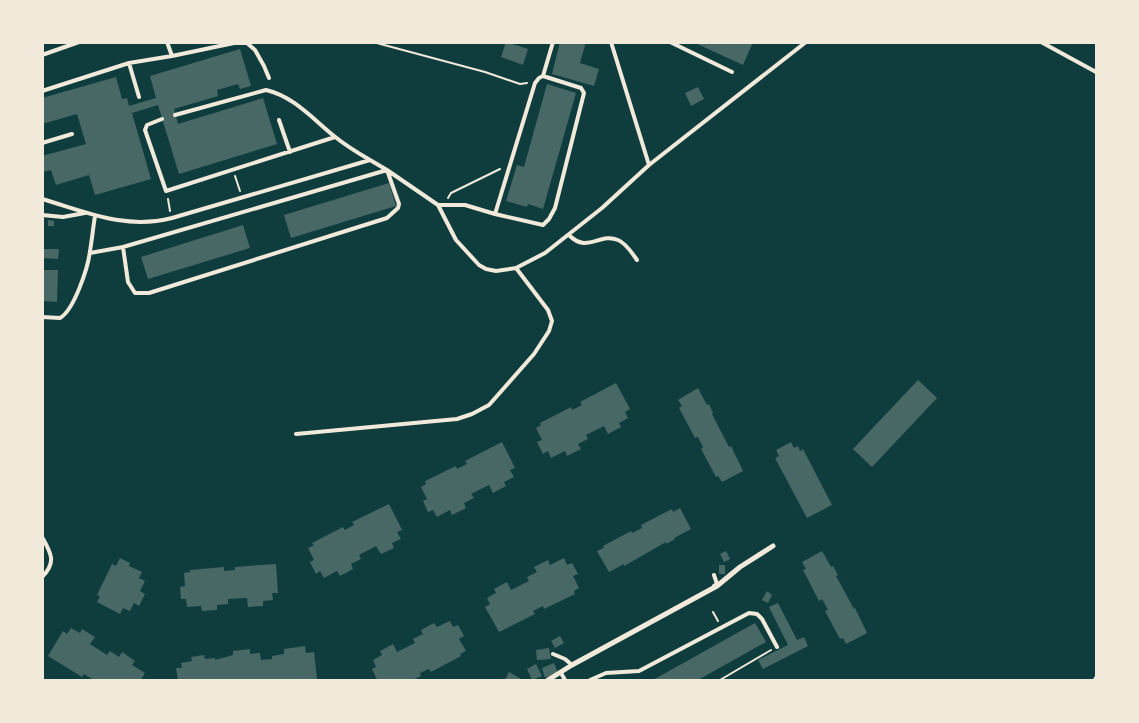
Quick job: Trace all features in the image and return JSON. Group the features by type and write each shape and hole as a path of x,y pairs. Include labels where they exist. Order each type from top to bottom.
{"street":[{"path":"548,680 712,588 773,546"}],"lane":[{"path":"42,55 79,42"},
{"path":"167,42 172,56"},
{"path":"495,214 535,83 543,76 553,42"},
{"path":"611,42 649,165"},
{"path":"670,42 732,72"},
{"path":"176,115 266,90 287,97 335,137 438,205 456,240 479,265 496,271 516,268 545,253 602,208 649,165 806,42"},
{"path":"1041,42 1096,72"},
{"path":"42,91 129,63 225,44 247,44 255,50 269,78"},
{"path":"129,63 139,97"},
{"path":"438,205 465,205 543,225 549,219 555,208 584,93 581,88 543,76"},
{"path":"162,119 147,125 145,130 166,191 335,137"},
{"path":"279,120 290,152"},
{"path":"42,143 72,134"},
{"path":"42,199 95,216 140,223 158,222 370,160"},
{"path":"90,253 122,247 387,170"},
{"path":"122,247 128,282 135,293 149,293 387,218 398,208 399,204 387,170"},
{"path":"42,215 63,217 86,213"},
{"path":"42,317 60,318 69,310 90,253 95,216"},
{"path":"569,234 576,241 582,243 604,239 617,240 628,248 637,260"},
{"path":"296,434 457,419 490,405 534,354 549,331 552,321 548,310 516,268"},
{"path":"42,536 52,556 50,570 42,577"},
{"path":"712,588 716,584 714,575"},
{"path":"590,680 606,674 639,671 749,613 757,614 762,619 777,647"},
{"path":"553,654 565,659 572,665"},
{"path":"561,673 565,680"}],"path":[{"path":"372,42 485,72 520,84 535,83"},
{"path":"447,205 447,198 451,193 510,164"},
{"path":"233,170 242,198"},
{"path":"166,191 172,218"},
{"path":"712,612 721,627"},
{"path":"720,680 777,647"}],"building":[{"path":"506,42 528,49 523,65 501,57"},
{"path":"560,42 586,42 580,63 599,69 594,86 552,74"},
{"path":"693,42 753,42 743,65"},
{"path":"240,49 251,86 240,89 238,84 217,90 218,96 174,109 178,124 263,98 277,144 179,174 158,105 132,113 151,179 95,195 89,175 56,185 51,170 42,172 42,156 86,144 77,114 42,124 42,98 116,77 122,99 127,98 129,106 156,98 150,76"},
{"path":"547,84 576,93 543,209 528,204 527,207 506,201 517,165 524,167"},
{"path":"698,87 704,99 691,106 685,93"},
{"path":"389,183 396,206 291,238 284,215"},
{"path":"48,220 54,221 54,226 48,226"},
{"path":"243,225 250,248 148,279 141,257"},
{"path":"42,249 59,249 58,259 42,258"},
{"path":"42,270 58,270 57,302 42,301"},
{"path":"918,380 937,398 872,467 853,449"},
{"path":"616,383 630,409 625,412 628,418 619,423 621,427 608,434 604,426 586,435 588,439 578,444 581,449 567,456 565,451 551,458 548,451 543,454 537,442 542,440 536,428 541,425 540,423 571,407 572,410 582,405 580,402"},
{"path":"698,388 707,405 709,404 712,414 743,471 722,482 718,476 716,477 701,449 703,447 698,437 695,438 679,408 682,406 678,400"},
{"path":"502,442 515,468 510,470 514,477 504,482 506,486 493,493 489,485 471,494 474,498 464,503 466,508 452,515 450,510 437,517 433,510 428,512 423,501 427,499 421,487 426,484 425,481 456,466 457,469 467,464 465,461"},
{"path":"791,442 794,448 798,446 800,451 803,449 832,505 807,518 775,458 779,456 776,450"},
{"path":"389,504 402,530 397,532 401,539 392,543 394,548 381,554 376,546 359,555 361,559 351,564 353,569 340,576 337,571 324,578 320,571 316,574 310,562 314,560 308,548 314,545 312,543 343,527 345,530 354,525 352,522"},
{"path":"680,508 691,529 666,544 666,542 624,566 624,564 609,572 597,551 631,531 632,533 642,528 641,525 672,509 673,512"},
{"path":"726,551 730,559 724,562 720,554"},
{"path":"822,551 838,575 836,576 867,633 846,644 843,638 840,639 825,611 828,610 822,599 819,601 803,570 806,569 802,562"},
{"path":"120,558 130,563 129,566 142,572 139,578 145,581 140,591 145,594 139,606 134,603 130,611 123,608 120,614 97,602 100,596 97,595 112,564 116,566"},
{"path":"564,558 567,565 572,563 578,574 573,576 579,588 574,591 575,594 544,609 543,606 533,611 535,614 499,632 485,607 490,604 487,598 496,593 494,589 507,582 511,590 529,581 527,577 537,572 534,567 548,560 550,565"},
{"path":"276,564 278,593 272,593 273,600 263,601 263,606 248,607 247,598 228,599 228,604 217,605 217,610 202,611 201,606 187,607 186,599 181,599 180,587 185,586 184,573 190,572 190,570 224,567 224,571 235,570 235,567"},
{"path":"719,565 725,565 725,574 719,574"},
{"path":"767,591 772,595 768,603 762,600"},
{"path":"778,603 797,640 804,637 808,646 763,669 758,660 788,645 769,607"},
{"path":"450,621 453,627 458,625 464,636 459,639 466,651 460,654 461,656 431,672 429,669 420,673 421,676 413,680 377,680 372,669 376,667 373,660 382,655 380,651 393,644 397,652 415,643 413,639 423,634 421,630 434,623 437,627"},
{"path":"755,623 766,642 698,680 653,680"},
{"path":"71,628 80,633 82,629 95,637 90,644 107,655 110,651 119,657 122,652 135,661 132,665 145,673 141,680 94,680 84,674 82,677 48,656 63,631 67,634"},
{"path":"560,636 564,643 555,648 551,641"},
{"path":"305,646 306,653 314,652 317,679 178,680 176,668 182,668 181,663 192,661 191,657 204,655 205,659 215,658 215,660 233,655 233,651 250,649 250,654 260,653 261,660 272,659 272,656 284,654 284,649"},
{"path":"549,648 551,659 537,660 536,650"},
{"path":"554,663 558,673 545,678 542,668"},
{"path":"536,664 542,676 532,680 527,669"},
{"path":"509,672 521,679 505,680"}]}
